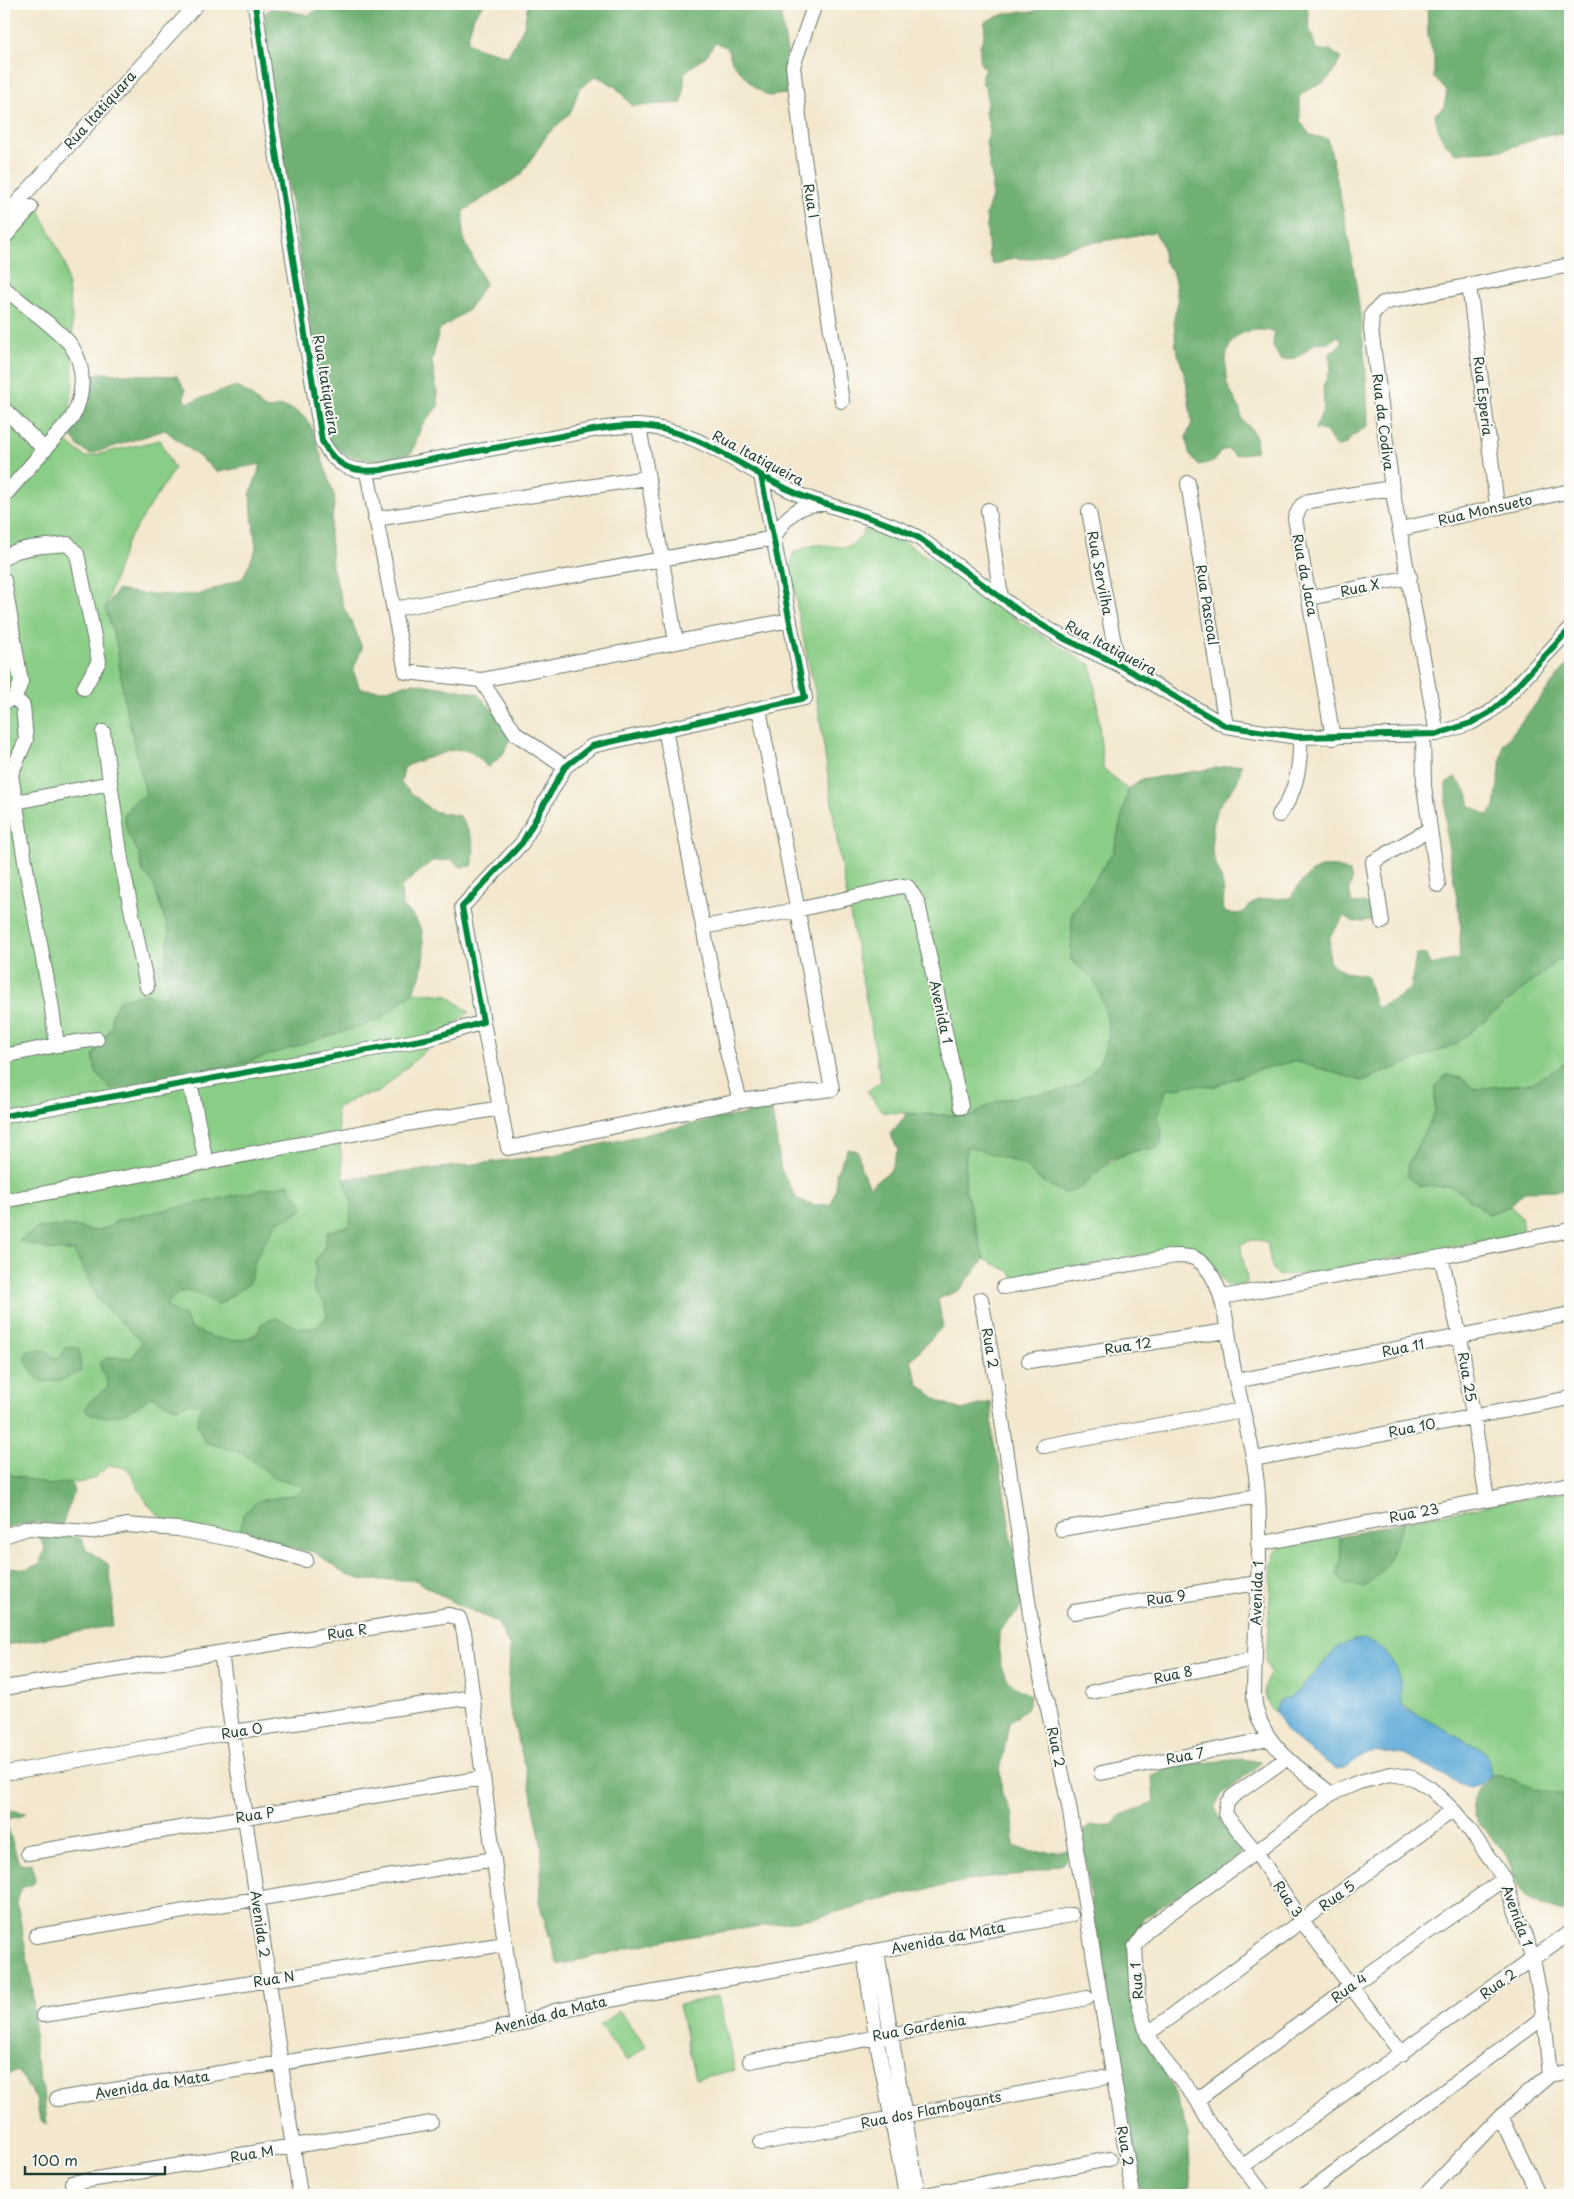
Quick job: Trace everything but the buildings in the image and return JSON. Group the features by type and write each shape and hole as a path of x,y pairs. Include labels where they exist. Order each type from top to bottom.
{"street":[{"name":"Rua Itatiquara","path":"4,217 197,4"},
{"name":"Rua Itatiqueira","path":"255,4 272,127 322,442 330,456 342,466 367,472 596,430 639,426 699,440 762,476 837,509 886,523 919,538 1001,597 1065,639 1118,664 1226,726 1300,737 1333,738 1438,734 1471,723 1489,713 1570,629"},
{"name":"Rua I","path":"815,4 793,66 804,158 842,400"},
{"path":"4,238 32,206"},
{"name":"Rua da Codiva","path":"1438,734 1392,488 1371,329 1372,314 1383,303 1469,285 1570,268"},
{"name":"Rua Esperia","path":"1469,285 1497,506"},
{"path":"4,288 71,345 79,361 81,392 79,404 72,418 4,496"},
{"path":"4,409 45,450"},
{"path":"639,426 647,478 664,558 676,642"},
{"path":"367,472 406,672 481,680 790,620"},
{"path":"759,708 832,1089 740,1102 508,1148 462,907 522,843 565,767 592,746 665,729 759,708 805,698 762,476"},
{"path":"375,519 647,478"},
{"name":"Rua Pascoal","path":"1188,483 1226,726"},
{"name":"Rua da Jaca","path":"1333,738 1295,518 1301,506 1309,501 1392,488"},
{"name":"Rua Monsueto","path":"1401,529 1570,491"},
{"path":"774,538 780,525 798,508 808,504 823,504 837,509"},
{"path":"988,510 1001,597"},
{"name":"Rua Servilha","path":"1089,512 1118,664"},
{"path":"394,609 774,538"},
{"path":"4,558 8,553 68,544 77,554 99,661 84,688"},
{"name":"Rua X","path":"1310,598 1410,578"},
{"path":"4,580 21,682 9,700 23,706 26,728 26,740 11,774 27,874 52,1002 57,1045"},
{"path":"481,680 516,734 565,767"},
{"path":"665,729 727,1052 740,1102"},
{"path":"103,732 128,902 147,987"},
{"path":"1423,735 1424,786 1438,885"},
{"path":"1279,815 1290,801 1296,780 1300,737"},
{"path":"16,802 32,800 72,789 110,784"},
{"path":"1382,922 1373,862 1430,829"},
{"name":"Avenida 1","path":"703,927 797,910 901,886 908,887 913,892 920,917 961,1107"},
{"path":"4,1116 431,1038 483,1022"},
{"path":"4,1056 97,1039"},
{"path":"190,1082 206,1163"},
{"path":"4,1201 400,1125 501,1108"},
{"path":"1222,1298 1441,1257 1570,1230"},
{"name":"Avenida 1","path":"1004,1287 1175,1256 1192,1257 1202,1264 1222,1298 1236,1381 1254,1459 1258,1496 1254,1659 1255,1709 1262,1729 1287,1758 1331,1794 1359,1782 1391,1774 1414,1778 1431,1789 1453,1810 1504,1879 1533,1959 1544,2017 1550,2075"},
{"name":"Rua 25","path":"1441,1257 1460,1336 1487,1499"},
{"name":"Rua 2","path":"982,1299 1035,1649 1068,1806 1133,2195"},
{"name":"Rua 11","path":"1236,1381 1570,1314"},
{"name":"Rua 12","path":"1028,1361 1227,1331"},
{"name":"Rua 10","path":"1254,1459 1570,1398"},
{"path":"1044,1446 1242,1410"},
{"name":"Rua 23","path":"1258,1544 1570,1484"},
{"path":"1062,1529 1258,1496"},
{"path":"4,1536 28,1528 91,1532 127,1525 178,1529 242,1541 306,1560"},
{"name":"Rua 9","path":"1074,1612 1257,1583"},
{"name":"Rua R","path":"220,1653 448,1615 459,1618 464,1632 472,1696"},
{"path":"4,1688 220,1653"},
{"name":"Avenida 2","path":"220,1653 246,1816 255,1899 282,2064 300,2195"},
{"name":"Rua 8","path":"1092,1692 1254,1659"},
{"path":"472,1696 504,1944 517,2025"},
{"name":"Rua O","path":"12,1772 233,1732 472,1696"},
{"name":"Rua 7","path":"1101,1773 1269,1739"},
{"name":"Rua 3","path":"1287,1758 1233,1796 1225,1809 1228,1820 1256,1852 1302,1921 1352,1985 1402,2054"},
{"name":"Rua P","path":"28,1853 484,1778"},
{"name":"Rua 1","path":"1264,2195 1210,2124 1197,2100 1163,2059 1147,2034 1140,2010 1136,1979 1137,1944 1156,1923 1256,1852 1331,1794"},
{"name":"Rua 5","path":"1147,2034 1453,1810"},
{"path":"36,1936 494,1859"},
{"name":"Rua 4","path":"1197,2100 1352,1985 1504,1879"},
{"name":"Avenida da Mata","path":"57,2099 517,2025 555,2012 589,2004 1071,1915"},
{"name":"Avenida 1","path":"1533,1959 1570,1932"},
{"name":"Rua N","path":"43,2015 504,1944"},
{"path":"870,1953 891,2034 906,2195"},
{"path":"870,1953 876,2036 918,2195"},
{"name":"Rua 2","path":"1243,2166 1533,1959"},
{"name":"Rua Gardenia","path":"750,2061 1087,1998"},
{"path":"1304,2195 1544,2017"},
{"path":"1425,2195 1501,2116 1550,2075 1570,2071"},
{"name":"Rua dos Flamboyants","path":"761,2143 1102,2078"},
{"path":"1501,2116 1539,2195"},
{"name":"Rua M","path":"72,2183 431,2123"},
{"path":"925,2195 1109,2159"}],"green space":[{"path":"327,4 484,4 474,16 467,41 478,48 508,56 524,26 528,4 779,4 787,52 786,94 769,96 755,88 732,62 727,47 715,43 706,56 685,72 682,103 632,106 616,87 596,76 579,89 571,112 547,135 521,175 463,211 463,237 485,284 468,310 439,330 432,362 439,405 421,427 412,453 376,461 347,455 330,442 325,425 297,237 265,48 265,13 271,8 309,15"},
{"path":"1038,4 1307,4 1310,30 1317,51 1330,50 1341,58 1328,79 1300,96 1300,121 1310,135 1328,139 1350,246 1355,281 1364,353 1368,426 1352,436 1346,444 1336,447 1326,431 1315,429 1324,407 1323,386 1331,369 1329,354 1342,343 1338,336 1328,343 1317,342 1295,358 1281,360 1273,347 1274,332 1254,330 1245,332 1232,341 1226,357 1226,374 1227,384 1238,404 1242,420 1256,437 1256,452 1234,455 1228,449 1221,451 1213,462 1198,465 1189,453 1186,437 1192,423 1186,380 1176,347 1174,318 1178,302 1175,282 1172,271 1164,261 1162,245 1155,232 1074,246 1031,259 1013,258 993,265 989,255 986,214 992,197 992,179 986,142 989,128 985,114 987,98 985,86 982,83 982,75 985,69 980,63 980,45 984,37 985,22 1010,13 1035,12"},
{"path":"1427,4 1570,4 1570,135 1550,134 1503,150 1455,153 1443,140 1436,121 1435,114 1444,107 1447,91 1434,78 1434,57 1428,36"},
{"path":"37,205 65,264 72,316 73,384 65,441 86,457 160,440 174,469 127,542 105,607 117,646 124,698 146,795 133,803 124,814 127,833 139,853 143,872 153,883 169,931 165,977 170,993 161,997 144,994 112,1013 112,1026 93,1055 237,1065 307,1041 398,1005 413,992 447,995 469,1012 378,1093 360,1096 336,1108 344,1179 352,1202 350,1226 337,1228 315,1261 316,1273 313,1286 316,1295 324,1301 327,1315 315,1326 309,1328 296,1327 275,1318 254,1335 235,1341 225,1340 189,1328 187,1319 166,1306 172,1298 184,1291 199,1293 222,1303 249,1284 255,1260 277,1220 290,1218 293,1194 289,1184 119,1220 107,1228 94,1231 69,1226 38,1228 20,1241 51,1250 74,1251 92,1285 97,1299 142,1342 132,1358 108,1357 101,1371 107,1378 108,1387 151,1396 175,1408 190,1403 201,1405 197,1424 205,1442 243,1453 274,1477 302,1486 302,1490 297,1494 258,1502 243,1514 241,1531 180,1525 164,1519 147,1503 127,1468 109,1465 94,1478 83,1482 49,1485 4,1473 4,246"},
{"path":"99,373 177,376 185,390 184,400 187,403 236,386 251,395 263,408 271,409 279,406 293,409 306,418 313,431 335,498 330,532 332,567 344,608 362,648 353,670 360,689 381,690 414,683 477,693 496,714 510,738 503,754 488,768 471,752 453,750 424,759 404,768 401,784 432,811 460,816 470,834 474,852 472,866 461,867 452,860 432,861 401,887 402,906 415,918 422,931 424,952 421,974 413,992 380,1020 237,1065 111,1089 96,1073 93,1055 112,1026 112,1013 120,1000 144,994 161,997 170,993 165,977 169,931 153,883 143,872 139,853 127,833 124,814 133,803 146,795 124,698 117,646 105,607 117,590 145,594 198,595 243,578 256,549 250,495 261,464 218,472 165,430 90,454 79,447 70,435 85,404 86,386 92,377"},
{"path":"865,528 903,541 961,578 1020,622 1091,665 1097,700 1103,768 1128,790 1114,851 1072,913 1071,960 1088,974 1096,984 1107,1019 1108,1039 1098,1064 1085,1080 1069,1089 1011,1098 992,1104 973,1116 882,1112 867,1091 881,1081 839,854 818,705 799,619 791,567 793,553 815,545 844,547 850,545 860,537"},
{"path":"1570,661 1570,954 1557,961 1456,1044 1362,1081 1295,1061 1257,1070 1215,1086 1189,1085 1166,1090 1158,1116 1162,1131 1161,1145 1155,1149 1136,1150 1111,1159 1079,1189 1064,1193 1040,1180 1023,1164 966,1146 965,1188 984,1259 960,1290 938,1299 943,1326 911,1360 919,1385 939,1401 962,1410 991,1402 993,1439 1001,1472 1022,1604 1018,1612 999,1631 1000,1662 1007,1678 1012,1684 1031,1695 1026,1710 1009,1723 1000,1772 1002,1794 1013,1816 1014,1846 1030,1852 1069,1851 1068,1857 1062,1864 1031,1873 972,1880 895,1896 819,1917 655,1942 558,1965 539,1902 542,1848 529,1782 508,1702 510,1647 497,1622 456,1604 415,1580 364,1580 347,1575 314,1552 275,1545 241,1531 243,1514 258,1501 297,1494 302,1490 302,1486 274,1477 243,1453 205,1442 197,1424 201,1405 190,1403 175,1408 151,1396 137,1407 110,1417 92,1415 85,1410 89,1402 108,1387 100,1363 108,1357 132,1358 142,1342 97,1299 92,1285 74,1251 51,1250 19,1241 38,1228 69,1226 94,1231 107,1228 118,1220 289,1184 293,1194 301,1199 303,1209 290,1218 277,1221 255,1260 249,1284 217,1305 197,1293 184,1292 177,1294 166,1306 183,1315 190,1328 224,1339 241,1340 258,1334 261,1324 275,1318 296,1327 309,1328 321,1323 327,1316 324,1301 316,1295 313,1286 316,1273 315,1261 325,1248 327,1232 350,1226 352,1202 344,1179 553,1155 710,1120 772,1110 781,1170 797,1199 815,1205 831,1204 836,1189 836,1174 847,1149 858,1151 861,1169 870,1186 890,1171 898,1149 890,1134 907,1114 973,1116 992,1104 1011,1098 1069,1088 1085,1080 1098,1064 1109,1034 1107,1019 1096,984 1071,960 1072,913 1114,851 1128,790 1140,780 1241,764 1238,780 1219,806 1213,825 1213,856 1222,880 1224,898 1222,907 1226,913 1240,914 1257,900 1290,898 1302,882 1315,870 1331,866 1340,868 1350,873 1352,881 1349,890 1352,904 1364,903 1374,908 1377,914 1373,920 1354,922 1345,916 1330,936 1329,962 1344,972 1366,975 1376,1008 1400,997 1411,988 1416,954 1426,955 1430,965 1459,959 1461,924 1446,833 1446,783 1455,777 1469,795 1469,805 1487,815 1495,807 1503,745"},
{"path":"1570,954 1570,1061 1532,1083 1474,1089 1462,1078 1435,1087 1435,1112 1408,1164 1419,1186 1452,1186 1489,1214 1510,1206 1521,1216 1523,1233 1337,1269 1280,1276 1273,1270 1267,1243 1260,1240 1251,1241 1241,1244 1247,1283 1238,1286 1226,1285 1199,1251 1184,1248 1015,1278 1007,1270 984,1259 965,1188 966,1145 1023,1164 1040,1180 1079,1189 1112,1160 1130,1153 1155,1149 1162,1131 1158,1116 1166,1090 1189,1085 1215,1086 1257,1070 1295,1061 1362,1081 1456,1044 1557,961"},
{"path":"1570,1061 1570,1187 1566,1190 1525,1191 1510,1206 1489,1214 1452,1186 1419,1186 1408,1178 1408,1164 1435,1112 1435,1087 1446,1075 1462,1078 1474,1089 1532,1083"},
{"path":"73,1347 79,1349 81,1371 62,1380 41,1382 31,1371 24,1358 27,1352 32,1350 48,1351 52,1357 60,1359 65,1348"},
{"path":"4,1473 49,1485 71,1482 74,1492 62,1525 33,1522 4,1529"},
{"path":"1570,1490 1570,1796 1536,1789 1501,1775 1491,1775 1490,1766 1401,1703 1398,1677 1391,1660 1338,1647 1299,1691 1290,1698 1279,1701 1275,1712 1268,1704 1265,1687 1271,1673 1266,1663 1272,1562 1278,1547 1286,1543 1333,1534 1340,1537 1341,1560 1337,1575 1394,1543 1404,1521"},
{"path":"1404,1521 1385,1568 1365,1587 1344,1584 1337,1575 1341,1560 1340,1537"},
{"path":"57,1533 82,1539 86,1549 108,1564 113,1594 112,1626 4,1645 4,1576 11,1567 26,1569 40,1564 45,1548 38,1535"},
{"path":"1242,1759 1262,1762 1221,1796 1215,1806 1222,1823 1247,1850 1144,1918 1128,1947 1135,2015 1172,2085 1188,2134 1191,2187 1174,2195 1140,2195 1129,2123 1098,1956 1082,1832 1090,1826 1112,1825 1121,1815 1154,1803 1152,1775 1181,1765"},
{"path":"1491,1775 1501,1775 1536,1789 1570,1795 1570,1913 1544,1906 1525,1895 1518,1885 1503,1850 1475,1817 1473,1809 1474,1796"},
{"path":"4,1809 26,1813 19,1817 5,1819 19,1863 24,1865 32,1863 35,1880 33,1884 21,1888 17,1903 33,1990 35,2057 43,2090 47,2124 40,2120 36,2099 17,2070 4,2078"},
{"path":"718,1996 735,2070 696,2079 679,2005"},
{"path":"619,2011 646,2046 627,2061 600,2026"}],"water":[{"path":"1365,1639 1382,1650 1395,1665 1400,1677 1400,1700 1405,1708 1483,1750 1488,1758 1491,1775 1481,1785 1469,1788 1404,1755 1376,1751 1366,1753 1345,1768 1336,1769 1294,1739 1286,1731 1275,1712 1279,1701 1290,1698 1299,1691 1338,1647 1355,1640"}],"cycle path":[{"path":"255,4 272,127 322,441 333,457 346,466 353,469 381,470 604,428 639,426 662,429 684,435 725,454 784,488 805,497 877,520 919,538 1022,613 1065,639 1118,664 1226,726 1297,737 1437,734 1471,723 1489,713 1502,702 1570,629"},
{"path":"4,1116 431,1038 483,1022 462,907 522,843 565,767 592,746 805,698 761,476"}]}
